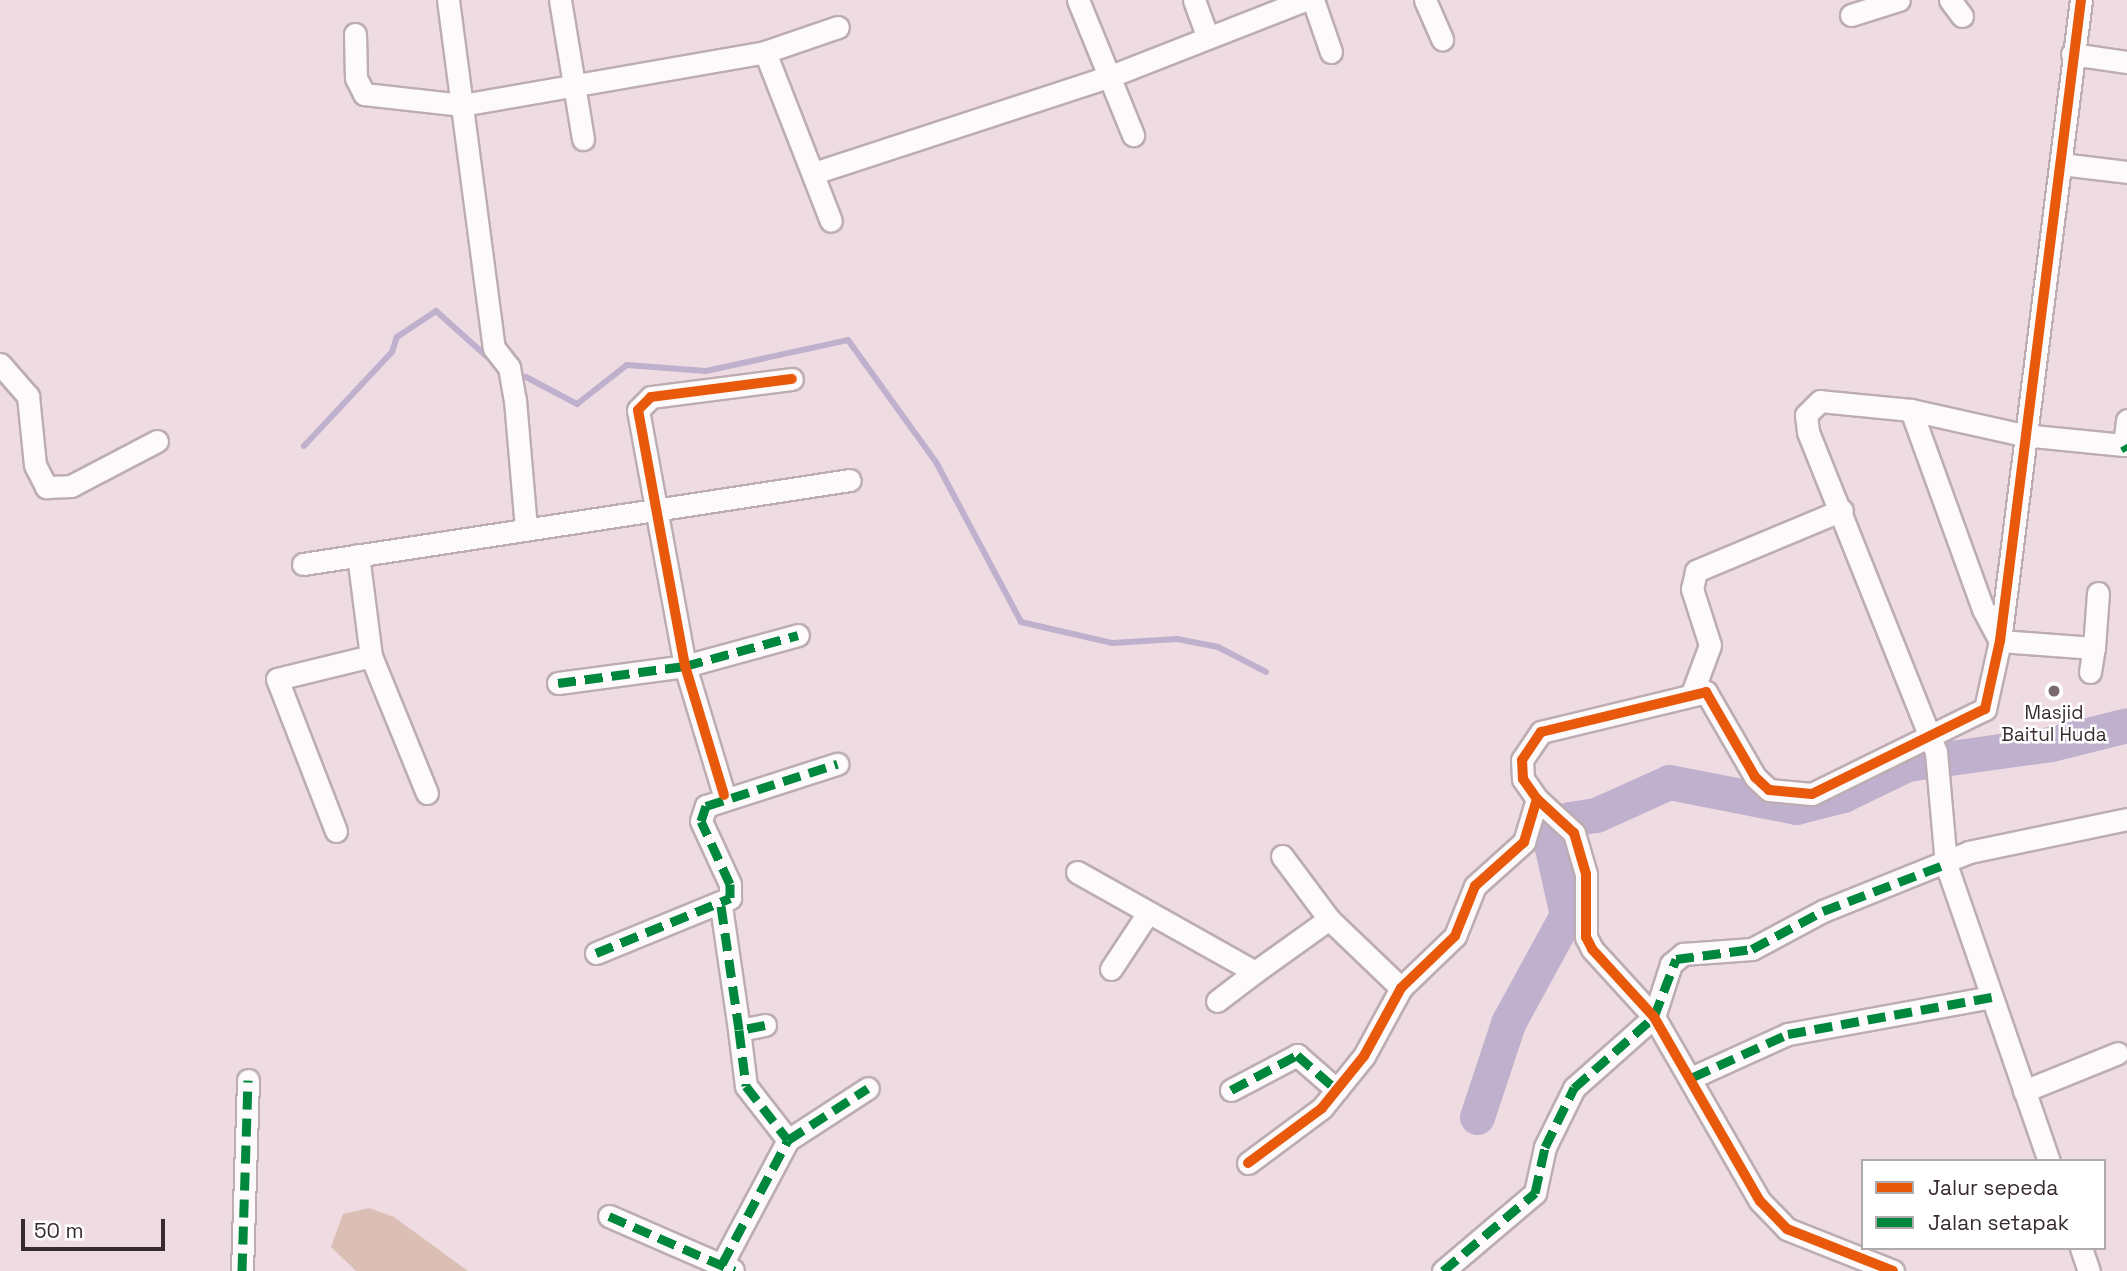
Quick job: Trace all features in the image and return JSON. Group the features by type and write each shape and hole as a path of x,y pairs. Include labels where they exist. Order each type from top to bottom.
{"street":[{"path":"448,0 494,348 509,367 515,400 526,528"},
{"path":"560,0 583,139"},
{"path":"1078,0 1133,135"},
{"path":"1194,0 1208,38"},
{"path":"814,173 1111,76 1304,0"},
{"path":"1312,0 1331,52"},
{"path":"1425,0 1442,39"},
{"path":"1851,15 1899,0"},
{"path":"1893,1271 1779,1223 1716,1128 1693,1077 1654,1017 1586,937 1589,897 1574,833 1523,779 1522,760 1541,732 1693,691 1714,699 1755,777 1769,790 1812,794 1839,785 1926,733 1986,709 2000,641 2023,435 2081,0"},
{"path":"355,34 356,78 364,94 462,105 765,52 838,27"},
{"path":"765,52 831,221"},
{"path":"2072,54 2127,62"},
{"path":"2061,164 2127,172"},
{"path":"0,364 28,396 35,465 46,487 71,486 157,441"},
{"path":"724,795 685,666 654,509 638,410 643,401 792,379"},
{"path":"2048,1159 1946,864 1937,762 1842,510 1808,432 1811,406 1820,401 1911,410 2023,435 2125,447 2127,420"},
{"path":"1911,410 2000,641"},
{"path":"303,564 850,480"},
{"path":"1693,691 1710,645 1692,589 1696,571 1842,510"},
{"path":"358,555 371,656 427,793"},
{"path":"2090,672 2098,593"},
{"path":"558,683 685,666 798,635"},
{"path":"2000,641 2094,648"},
{"path":"336,831 277,680 371,656"},
{"path":"596,953 721,906 732,891 701,812 724,795 837,764"},
{"path":"1248,1164 1300,1129 1337,1090 1401,988 1455,936 1475,886 1524,842 1546,804"},
{"path":"1443,1271 1535,1193 1545,1147 1574,1087 1654,1017 1671,964 1683,954 1752,949 1823,911 2000,844 2127,819"},
{"path":"1282,856 1329,919 1401,988"},
{"path":"1077,872 1146,916 1255,972"},
{"path":"721,906 746,1086 788,1140"},
{"path":"1111,969 1146,916"},
{"path":"1217,1001 1329,919"},
{"path":"1693,1077 1788,1034 1992,997"},
{"path":"739,1030 765,1025"},
{"path":"2024,1091 2118,1053"},
{"path":"1231,1090 1297,1055 1337,1090"},
{"path":"242,1271 248,1080"},
{"path":"609,1216 729,1268 788,1140 868,1088"},
{"path":"2082,1250 2089,1271"}],"shaded area":[{"path":"369,1208 394,1217 468,1271 356,1271 331,1247 343,1214"}],"waterway":[{"path":"304,446 392,352 397,337 436,311 493,362"},
{"path":"526,377 577,404 627,365 706,371 848,340 936,462 1021,622 1112,643 1177,639 1218,647 1266,672"},
{"path":"1477,1117 1508,1023 1567,915 1552,848 1555,829 1570,819 1596,815 1669,782 1796,807 1843,795 1907,764 2051,744 2127,725"}],"marked path":[{"path":"2124,445 2127,450"},
{"path":"558,683 685,666 798,635"},
{"path":"596,953 730,898 730,884 701,821 706,806 837,764"},
{"path":"1443,1271 1535,1193 1545,1147 1574,1088 1654,1017 1676,959 1752,949 1823,911 1946,864"},
{"path":"721,906 739,1030"},
{"path":"1693,1077 1788,1034 1992,997"},
{"path":"765,1025 739,1030 746,1086 788,1140"},
{"path":"1231,1090 1297,1055 1337,1090"},
{"path":"242,1271 248,1080"},
{"path":"722,1264 788,1140 868,1088"},
{"path":"609,1216 735,1271"}],"cycle path":[{"path":"1248,1163 1322,1108 1364,1056 1401,988 1455,936 1475,886 1524,842 1537,799 1523,779 1522,760 1541,732 1706,692 1755,777 1769,790 1812,794 1985,709 2000,641 2081,0"},
{"path":"724,795 685,666 638,410 651,397 792,379"},
{"path":"1537,799 1574,833 1586,874 1586,937 1592,949 1654,1017 1760,1201 1787,1229 1893,1271"}],"place":[{"name":"Masjid Baitul Huda","path":"2054,691"}]}
